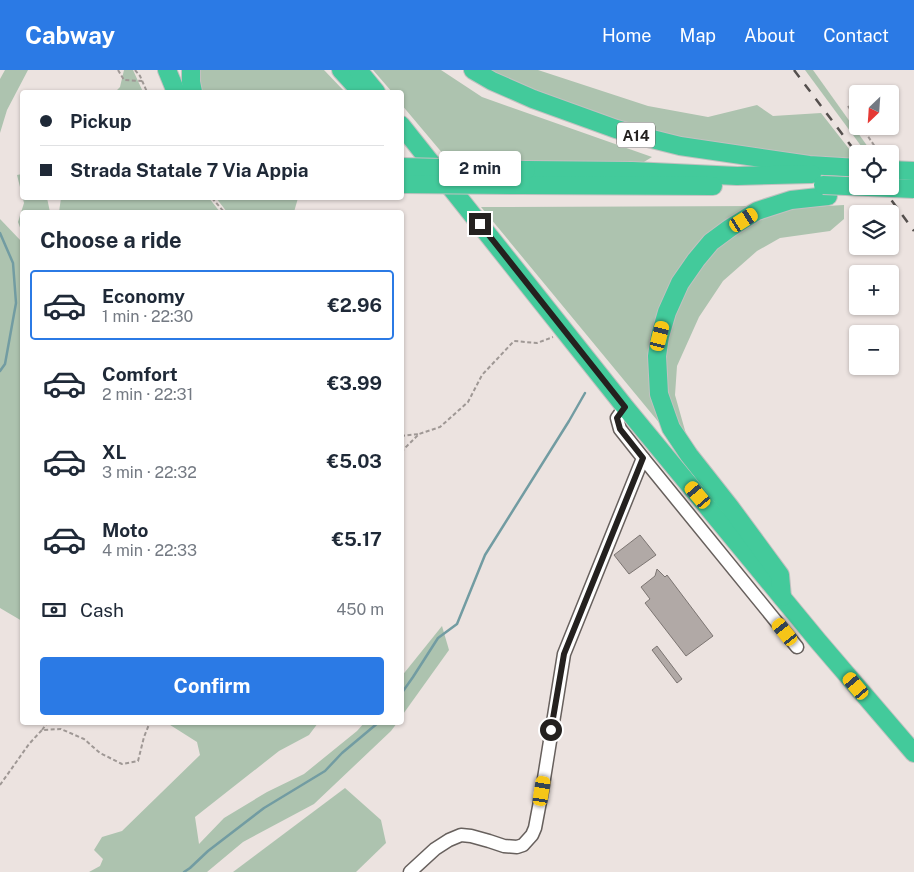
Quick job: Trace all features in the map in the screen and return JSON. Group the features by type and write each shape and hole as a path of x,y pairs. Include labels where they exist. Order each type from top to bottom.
{"highway":[{"path":"167,70 175,90"},
{"path":"191,70 193,90"},
{"path":"341,70 359,90"},
{"path":"358,70 374,90"},
{"name":"A14","path":"473,70 492,81 533,99 616,129 818,180 914,193"},
{"path":"404,129 625,407 782,598 914,753"},
{"path":"404,136 419,148"},
{"name":"A14","path":"404,167 665,186 818,180 849,175"},
{"name":"A14","path":"782,598 780,575 689,455 671,428 660,394 658,378 657,356 660,336 666,312 680,283 696,260 712,242 757,211 790,200 818,180 849,171"},
{"path":"899,171 914,172"},
{"name":"A14","path":"404,184 524,177"},
{"name":"A14","path":"818,180 914,189"},
{"path":"890,726 914,767"}],"street":[{"path":"625,407 617,418 620,429 797,647"},
{"path":"410,872 435,849 448,840 461,835 471,836 504,846 517,847 523,845 532,835 542,791 564,654 643,458"}],"path":[{"path":"118,70 124,80 142,80"},
{"path":"136,70 146,90"},
{"path":"214,200 222,210"},
{"path":"404,436 440,428 468,402 482,375 514,341 537,343 551,339 564,329"},
{"path":"404,449 418,434"},
{"path":"0,785 46,725"},
{"path":"42,730 61,729 84,739 100,754 122,764 138,761 149,725"}],"green space":[{"path":"5,70 28,70 7,110 0,133 0,79"},
{"path":"124,70 133,70 142,90 117,90 120,87"},
{"path":"195,70 324,70 343,90 197,90"},
{"path":"373,70 441,70 482,97 652,157 639,165 449,161 404,108 404,90 390,90"},
{"path":"475,70 538,70 648,106 708,117 757,105 773,116 821,113 849,149 849,159 806,160 638,136"},
{"path":"805,70 813,70 849,120 849,130"},
{"path":"853,135 859,135 867,145 860,145"},
{"path":"20,174 20,187 17,175"},
{"path":"23,200 47,200 50,210 22,210"},
{"path":"61,200 211,200 218,210 59,210"},
{"path":"218,200 297,200 295,210 225,210"},
{"path":"844,205 844,219 830,231 780,238 757,251 723,281 699,317 677,366 675,395 686,434 682,445 660,393 662,334 698,264 740,228 792,208"},
{"path":"765,206 706,247 663,313 666,431 481,207"},
{"path":"0,219 20,240 20,620 0,608"},
{"path":"442,626 449,650 404,713 404,673"},
{"path":"170,725 316,725 309,735 279,751 195,817 199,844 224,818 267,792 304,774 362,725 396,725 314,804 243,842 207,872 89,872 100,866 103,859 94,850 102,837 122,831 200,755 197,742"},
{"path":"345,788 381,820 386,843 356,872 233,872"}],"building":[{"path":"640,535 656,555 629,574 614,555"},
{"path":"657,569 665,577 667,575 713,636 686,656 645,603 650,599 641,587 655,576"},
{"path":"657,646 682,679 677,683 652,650"}],"waterway":[{"path":"0,233 13,263 16,303 5,364 0,371"},
{"path":"404,690 438,638 457,624 485,555 585,393"},
{"path":"184,872 264,808 325,771 342,753 375,725"}],"railway":[{"path":"794,70 850,145"},
{"path":"888,195 914,231"}],"route":[{"path":"480,224 625,407 617,418 620,429 643,458 564,654 551,730"}]}
